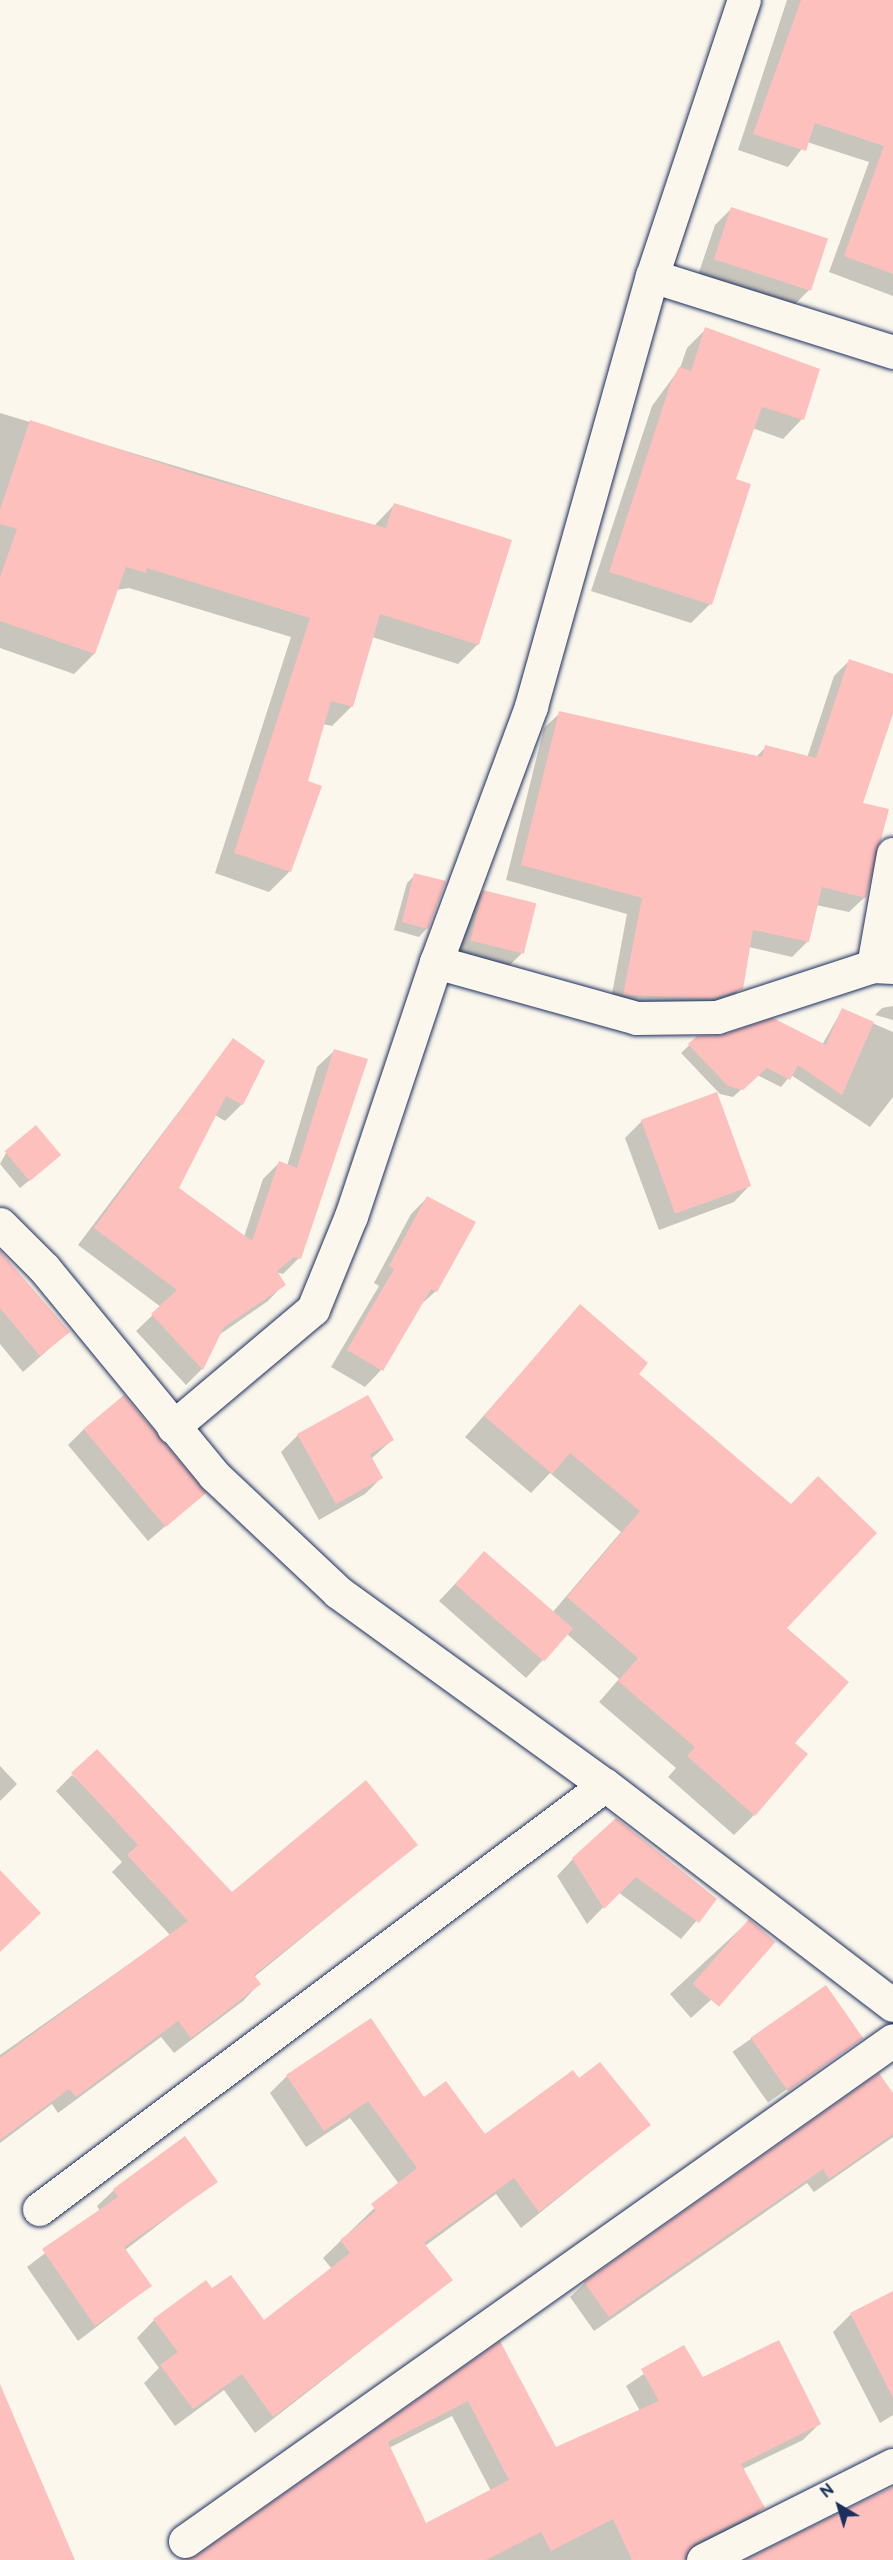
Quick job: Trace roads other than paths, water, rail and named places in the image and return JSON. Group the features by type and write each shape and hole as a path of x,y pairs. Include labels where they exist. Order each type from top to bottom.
{"street":[{"path":"173,1427 313,1309 351,1216 436,962 531,706 652,276 744,0"},
{"path":"652,276 893,352"},
{"path":"436,962 636,1018 717,1017 883,967 893,854"},
{"path":"0,1224 44,1268 214,1475 338,1592 605,1785 893,2005"},
{"path":"39,2209 605,1785"},
{"path":"185,2541 893,2040"},
{"path":"703,2560 893,2465"}]}
